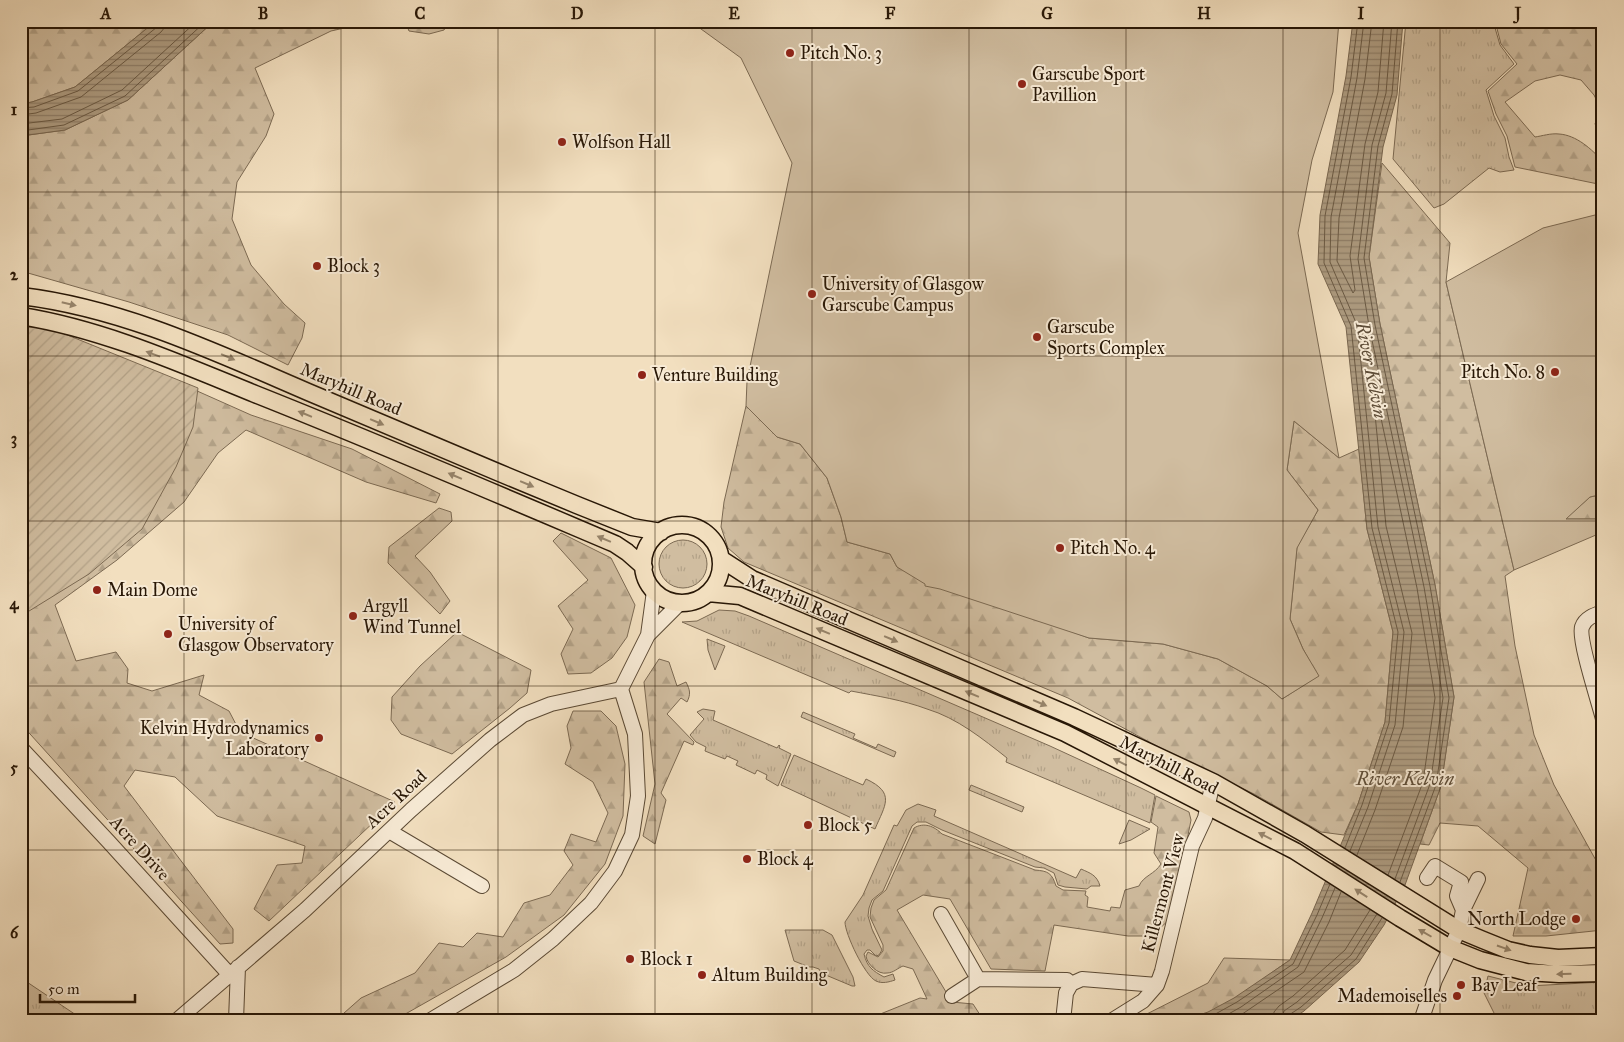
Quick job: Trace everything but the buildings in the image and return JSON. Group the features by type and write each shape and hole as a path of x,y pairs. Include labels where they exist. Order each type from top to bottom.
{"main road":[{"name":"Maryhill Road","path":"21,296 50,299 98,310 183,338 577,506 632,527 661,532"},
{"path":"21,316 56,322 106,337 170,360 367,438 615,544 644,567"},
{"path":"692,526 701,530 714,542 721,559 720,571 716,583 708,593 695,600 680,603 670,601 654,591 645,576 645,554 651,541 661,532 671,527 692,526"},
{"name":"Maryhill Road","path":"721,559 752,579 1074,717 1213,782 1305,834 1459,930 1508,950 1530,955 1558,958 1603,956"},
{"name":"Maryhill Road","path":"708,593 740,596 1065,733 1295,851 1450,948 1480,960 1526,972 1559,974 1603,973"},
{"path":"1295,851 1305,834"}],"street":[{"path":"648,635 654,591"},
{"path":"429,1021 514,970 553,939 590,903 615,871 632,835 638,796 635,734 621,689 648,635 680,603"},
{"path":"1603,612 1586,619 1581,629 1582,643 1603,719"},
{"name":"Acre Road","path":"176,1021 304,910 490,740 523,715 551,704 621,689"},
{"name":"Acre Drive","path":"21,748 233,971"},
{"name":"Killermont View","path":"1111,1021 1143,1001 1157,985 1192,846 1205,818 1213,782"},
{"path":"389,831 482,886"},
{"path":"1427,878 1435,866 1460,882 1457,896 1463,910"},
{"path":"1408,1021 1422,1019 1433,985 1459,930 1463,910 1478,879"},
{"path":"941,914 978,979"},
{"path":"233,971 236,1021"},
{"path":"952,996 978,979 1067,980 1071,984"},
{"path":"1063,1021 1066,993 1071,984 1082,979 1157,985"}],"green space":[{"path":"21,21 156,21 75,87 21,104"},
{"path":"214,21 375,21 331,31 255,68 274,114 266,136 237,182 232,219 251,265 284,304 305,323 302,338 288,365 228,335 129,302 21,271 21,136 65,130 128,100"},
{"path":"405,21 449,21 444,30 429,34 409,31"},
{"name":"Garscube Sports Complex","path":"690,21 1339,21 1333,92 1312,160 1298,233 1339,458 1294,421 1287,470 1318,510 1297,548 1290,619 1303,649 1319,676 1282,699 1267,686 1218,659 1163,644 1089,638 940,589 925,586 925,584 897,567 890,554 847,542 841,517 827,478 800,444 777,437 746,406 747,381 792,163 741,58"},
{"path":"1406,21 1493,21 1500,45 1514,64 1486,90 1494,116 1505,138 1514,170 1500,172 1489,168 1444,204 1434,208 1393,159"},
{"path":"1495,21 1603,21 1603,136 1595,124 1601,109 1594,95 1581,80 1560,75 1535,81 1505,102 1535,137 1553,134 1565,135 1577,140 1594,152 1603,162 1603,185 1515,167 1507,136 1496,114 1488,91 1517,64 1501,44"},
{"path":"1382,163 1450,243 1446,282 1514,570 1505,576 1515,646 1534,735 1554,785 1603,873 1603,930 1546,936 1513,936 1528,868 1478,826 1440,823 1429,845 1420,844 1441,786 1454,697 1435,585 1380,324 1369,257"},
{"path":"1603,213 1603,494 1590,497 1566,519 1596,519 1603,511 1603,532 1514,570 1446,282 1543,228"},
{"path":"21,326 55,330 198,388 193,427 176,467 142,529 89,574 21,616"},
{"path":"168,378 251,415 352,449 440,494 436,503 366,482 246,430 218,453 184,502 117,560 55,605 76,661 116,652 128,669 127,683 152,691 204,675 199,695 229,711 240,732 395,802 269,921 254,909 277,865 302,863 305,846 217,816 175,777 135,770 124,786 233,929 233,943 220,944 21,724 21,616 28,612"},
{"path":"746,406 777,437 800,444 827,478 841,517 847,542 890,554 897,567 1089,638 1163,644 1218,659 1267,686 1282,699 1318,676 1303,649 1290,619 1297,547 1318,510 1287,470 1294,421 1339,458 1359,449 1367,529 1393,632 1385,722 1358,804 1344,835 1321,832 1254,794 1166,751 1068,698 744,562 728,548 721,527 724,502"},
{"path":"1603,494 1603,511 1596,519 1565,519 1590,497"},
{"path":"439,508 451,512 452,521 415,556 430,572 450,601 440,614 388,563 389,547"},
{"path":"561,533 611,558 635,605 627,637 612,658 591,673 568,674 561,654 573,629 558,606 588,580 553,541"},
{"path":"683,540 692,542 700,547 705,555 707,564 705,573 700,581 692,586 683,588 674,586 666,581 661,573 659,564 661,555 666,547 674,542"},
{"path":"719,610 735,611 749,616 1050,746 1141,788 1155,795 1150,823 1006,762 1007,758 979,737 959,723 938,713 890,698 851,691 849,693 682,622 697,621"},
{"path":"457,632 531,670 527,693 452,754 401,734 391,720 392,697 420,666"},
{"path":"707,639 725,646 715,670 708,650"},
{"path":"659,659 669,662 677,686 686,682 689,690 687,702 681,698 667,714 694,742 693,745 684,741 661,793 666,800 655,844 643,836 655,784 644,682"},
{"path":"703,709 715,711 713,720 777,748 779,745 779,748 791,754 778,786 766,779 767,775 757,770 755,774 736,765 738,761 727,756 725,759 705,751 706,747 696,742 690,735 704,719 697,712"},
{"path":"573,711 601,711 616,726 625,764 623,816 605,864 564,915 506,957 393,1021 335,1021 361,998 415,973 439,943 463,947 477,933 503,937 524,903 550,895 573,865 564,851 571,834 596,842 608,813 593,782 565,764 571,748 567,726"},
{"path":"803,712 855,734 853,738 876,748 878,744 896,752 894,757 801,717"},
{"path":"794,755 863,785 866,779 881,789 886,800 875,829 781,785"},
{"path":"971,785 1024,807 1022,812 969,790"},
{"path":"1156,796 1189,812 1191,820 1172,917 1157,931 1146,936 1128,936 1054,925 1045,971 991,969 950,899 923,895 897,910 952,1002 973,1004 984,1021 863,1021 920,998 927,999 913,969 903,966 889,973 880,972 871,965 866,956 868,952 878,957 883,951 883,945 870,917 871,908 874,900 886,890 914,828 921,825 929,826 942,834 1035,870 1046,872 1051,875 1056,886 1063,890 1086,891 1085,895 1088,897 1087,907 1110,911 1111,907 1120,908 1125,890 1139,886 1161,864 1154,853 1158,827 1151,822"},
{"path":"918,804 936,810 934,816 1076,878 1081,869 1093,875 1100,886 1091,886 1087,889 1058,885 1054,873 1044,868 1035,867 926,822 917,822 912,826 883,891 872,900 869,908 868,916 872,929 882,950 876,956 870,950 867,950 864,954 865,958 874,971 884,977 893,974 895,980 883,983 878,982 872,978 856,954 848,936 845,922 863,895 894,825 897,826 906,810"},
{"path":"1129,820 1150,829 1131,840 1119,844"},
{"path":"785,930 823,930 832,935 853,977 855,986 821,973 819,969 794,961"},
{"path":"1224,958 1290,960 1237,997 1207,1013 1179,1021 1133,1021 1208,983"},
{"path":"1488,976 1528,986 1603,982 1603,1021 1498,1021 1484,993"},
{"path":"21,978 85,1021 21,1021"}],"water":[{"path":"156,21 214,21 128,100 65,130 21,136 21,104 75,87"},
{"name":"River Kelvin","path":"1353,21 1403,21 1397,95 1383,147 1369,257 1380,324 1435,585 1454,697 1441,786 1405,885 1384,925 1359,962 1304,1011 1289,1021 1181,1021 1208,1012 1234,998 1290,960 1358,804 1385,722 1393,632 1367,529 1346,327 1318,264 1320,215 1346,76"}],"place":[{"name":"Pitch No. 3","path":"790,53"},
{"name":"Garscube Sport Pavillion","path":"1022,84"},
{"name":"Wolfson Hall","path":"562,142"},
{"name":"Block 3","path":"317,266"},
{"name":"University of Glasgow Garscube Campus","path":"812,294"},
{"name":"Garscube Sports Complex","path":"1037,337"},
{"name":"Pitch No. 8","path":"1555,372"},
{"name":"Venture Building","path":"642,375"},
{"name":"Pitch No. 4","path":"1060,548"},
{"name":"Main Dome","path":"97,590"},
{"name":"Argyll Wind Tunnel","path":"353,616"},
{"name":"University of Glasgow Observatory","path":"168,634"},
{"name":"Kelvin Hydrodynamics Laboratory","path":"319,738"},
{"name":"Block 5","path":"808,825"},
{"name":"Block 4","path":"747,859"},
{"name":"North Lodge","path":"1576,919"},
{"name":"Block 1","path":"630,959"},
{"name":"Altum Building","path":"702,975"},
{"name":"Bay Leaf","path":"1461,985"},
{"name":"Mademoiselles","path":"1457,996"}]}
